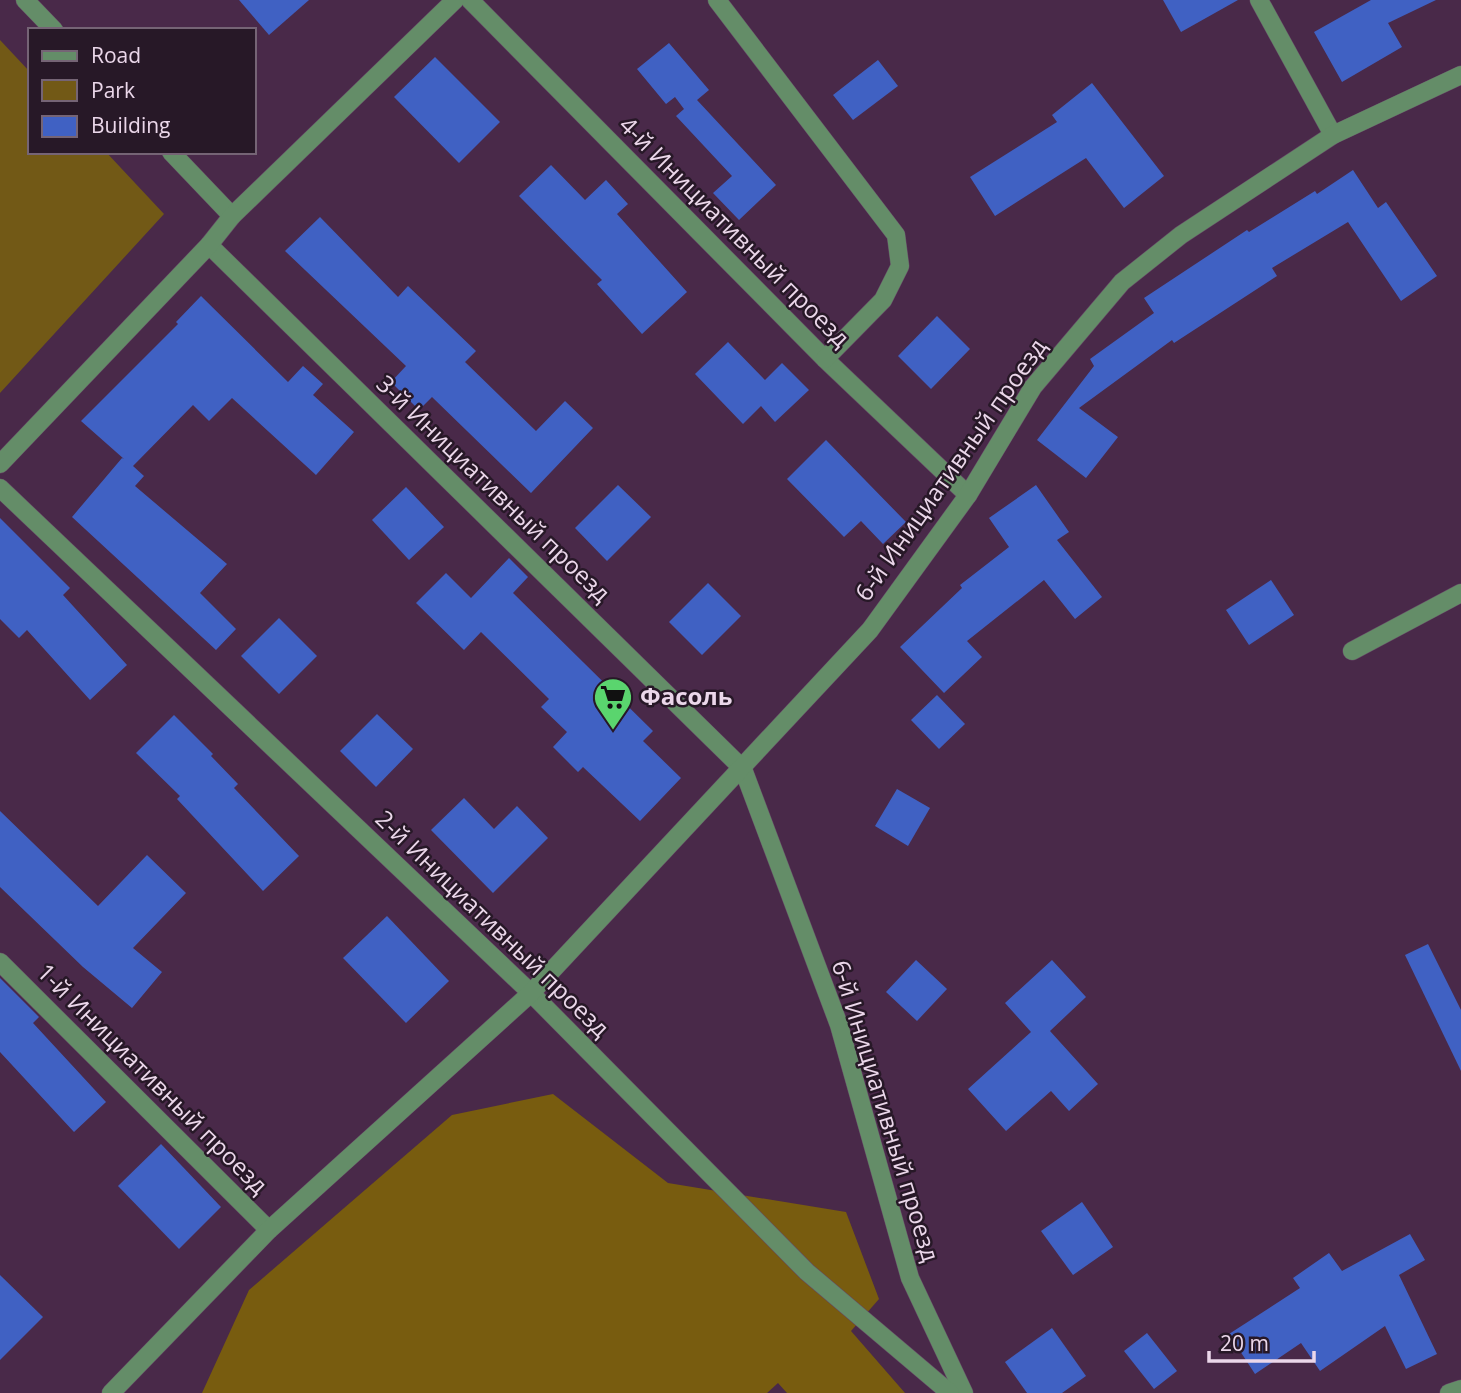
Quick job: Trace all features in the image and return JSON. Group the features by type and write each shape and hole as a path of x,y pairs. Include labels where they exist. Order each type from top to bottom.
{"street":[{"path":"25,0 52,28"},
{"path":"0,464 209,245 232,216 455,0"},
{"name":"4-й Инициативный проезд","path":"470,0 825,359 968,495"},
{"path":"717,0 896,235 900,266 883,300 825,359"},
{"path":"1259,0 1333,135"},
{"name":"6-й Инициативный проезд","path":"964,1393 910,1278 839,1026 743,769 870,630 968,495 1033,387 1122,282 1181,235 1333,135 1461,75"},
{"path":"173,154 232,216"},
{"name":"3-й Инициативный проезд","path":"209,245 743,769"},
{"name":"2-й Инициативный проезд","path":"0,488 531,993 807,1272 950,1393"},
{"path":"1352,651 1461,593"},
{"path":"111,1393 269,1230 531,993 743,769"},
{"name":"1-й Инициативный проезд","path":"0,962 269,1230"},
{"path":"1449,1393 1461,1389"}],"green space":[{"path":"0,40 28,70 28,154 108,154 164,214 0,393"}],"shaded area":[{"path":"553,1094 668,1183 846,1212 879,1299 851,1331 905,1393 787,1393 778,1383 767,1393 202,1393 249,1290 452,1115"}],"building":[{"path":"239,0 309,0 269,35"},
{"path":"1163,0 1238,0 1181,32"},
{"path":"1371,0 1436,0 1388,23 1402,47 1342,82 1314,32"},
{"path":"669,43 709,90 697,100 776,185 739,220 713,193 732,176 676,116 684,109 675,97 666,104 637,69"},
{"path":"435,57 500,122 459,163 394,97"},
{"path":"878,60 898,86 853,120 833,95"},
{"path":"1092,83 1164,176 1124,208 1086,158 995,216 970,177 1057,122 1052,115"},
{"path":"551,165 585,200 606,180 628,204 617,214 687,292 642,334 597,284 602,280 519,196"},
{"path":"1353,170 1378,208 1386,202 1437,276 1401,301 1348,222 1272,268 1277,276 1174,343 1172,340 1079,408 1118,437 1086,478 1037,440 1094,366 1090,359 1154,313 1144,298 1247,230 1249,232 1315,191 1317,194"},
{"path":"320,217 398,297 408,286 476,351 465,362 536,431 565,401 593,428 531,493 432,397 419,410 391,382 406,366 285,251"},
{"path":"201,296 288,382 303,366 323,384 313,395 354,432 316,475 232,398 209,421 193,405 133,466 144,476 135,486 227,564 200,593 236,629 216,650 72,517 122,458 124,459 81,421 178,324 176,322"},
{"path":"937,316 970,349 931,389 898,356"},
{"path":"728,342 765,380 782,363 809,390 775,422 761,406 743,424 695,374"},
{"path":"826,440 906,522 883,544 861,521 844,537 787,479"},
{"path":"618,485 651,517 607,561 575,528"},
{"path":"1036,485 1069,532 1057,540 1102,597 1075,619 1044,580 967,641 982,657 944,693 900,647 962,588 960,585 1009,547 989,518"},
{"path":"406,487 444,527 409,560 372,520"},
{"path":"0,518 70,588 63,595 127,665 90,700 27,630 19,638 0,619"},
{"path":"509,558 528,577 513,593 653,731 643,741 681,778 640,821 583,767 578,772 553,747 567,732 541,707 549,699 481,632 464,650 416,603 446,573 471,598"},
{"path":"1271,580 1294,615 1249,645 1226,610"},
{"path":"708,583 741,616 702,655 669,622"},
{"path":"279,618 317,656 279,694 241,656"},
{"path":"937,695 965,724 939,749 911,720"},
{"path":"377,714 413,749 376,787 340,751"},
{"path":"174,715 238,784 234,788 299,856 263,891 177,799 180,796 136,753"},
{"path":"897,789 930,808 908,846 875,826"},
{"path":"464,798 494,829 517,806 548,838 493,893 431,830"},
{"path":"0,811 98,906 147,855 186,893 133,948 162,972 132,1008 83,967 0,887"},
{"path":"387,916 449,981 406,1023 343,958"},
{"path":"1428,944 1461,1010 1461,1071 1405,955"},
{"path":"916,960 947,989 917,1021 886,992"},
{"path":"1052,960 1086,997 1050,1031 1098,1084 1069,1111 1051,1091 1006,1131 968,1089 1031,1032 1005,1003"},
{"path":"0,978 39,1017 33,1023 106,1102 74,1132 0,1052"},
{"path":"161,1144 221,1207 179,1249 118,1186"},
{"path":"1082,1202 1113,1247 1073,1275 1041,1231"},
{"path":"1410,1234 1425,1260 1399,1275 1437,1354 1406,1369 1385,1326 1320,1371 1301,1343 1255,1374 1229,1334 1300,1288 1293,1278 1329,1253 1342,1271"},
{"path":"0,1275 43,1317 0,1360"},
{"path":"1052,1328 1086,1376 1062,1393 1027,1393 1005,1362"},
{"path":"1147,1333 1177,1371 1154,1389 1124,1351"}],"place":[{"name":"Фасоль","path":"613,731"}]}
